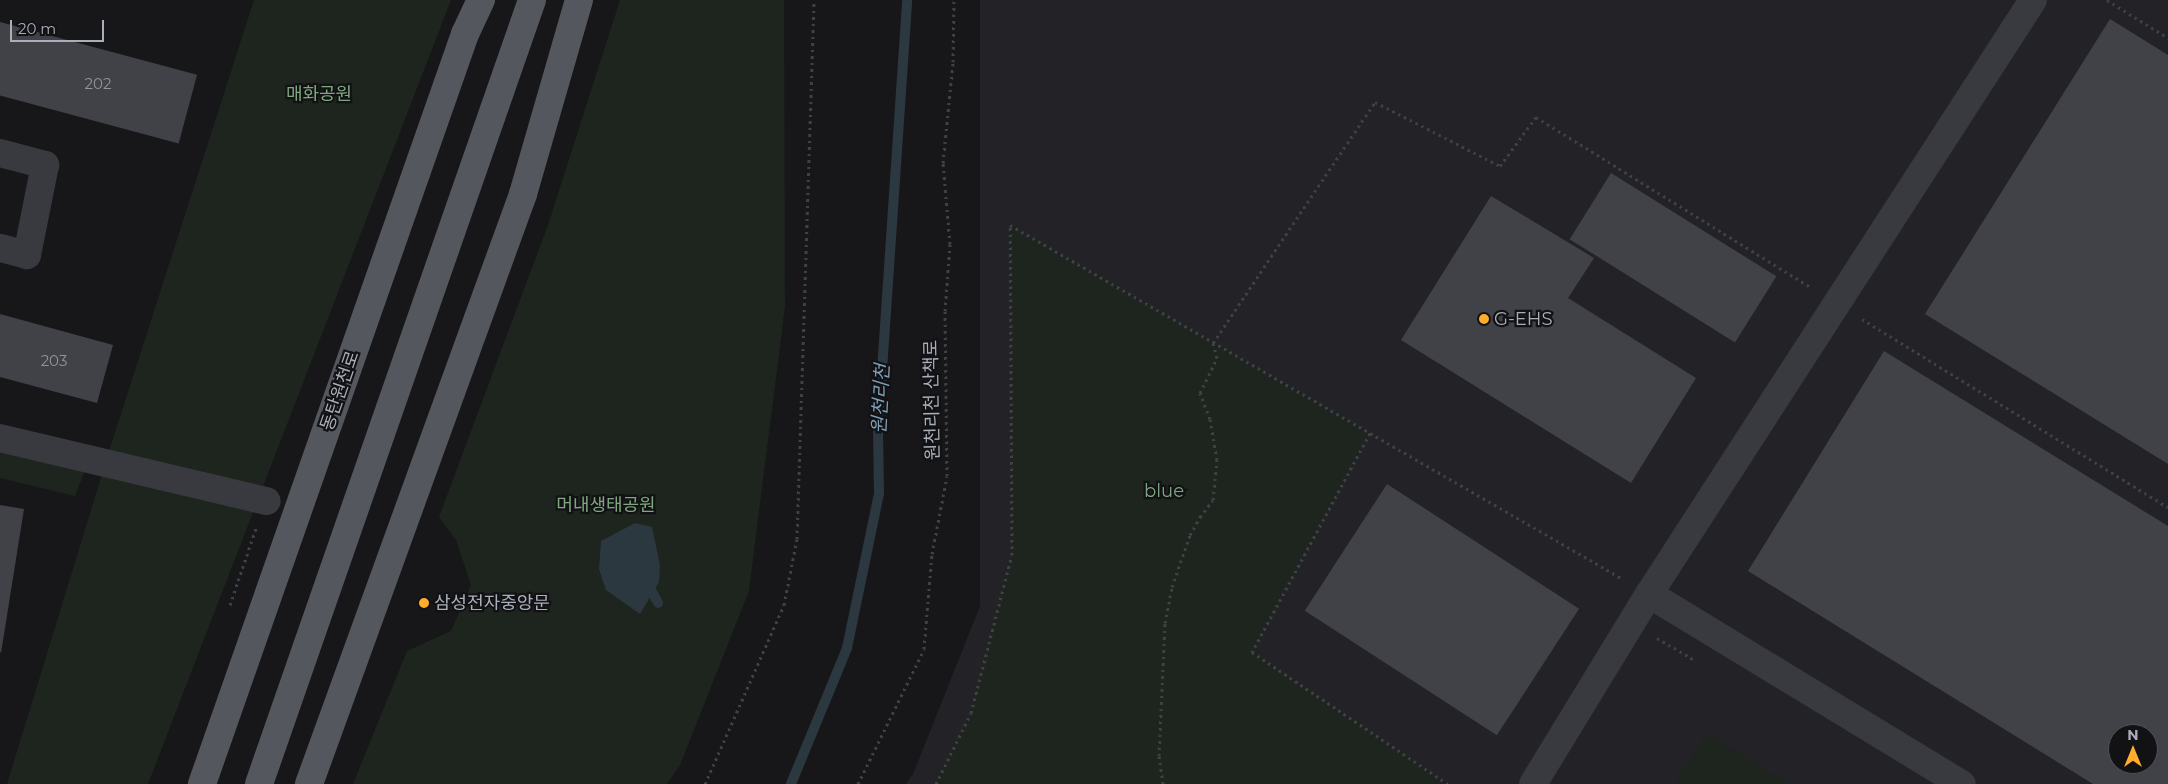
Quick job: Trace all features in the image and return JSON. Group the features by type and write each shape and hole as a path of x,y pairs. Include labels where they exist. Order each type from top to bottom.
{"main road":[{"name":"동탄원천로","path":"202,784 465,34 481,0"},
{"path":"260,784 532,0"},
{"path":"310,784 523,194 579,0"}],"street":[{"path":"1533,784 1650,594 2033,0"},
{"path":"0,153 45,165 27,255 0,248"},
{"path":"0,438 267,501"},
{"path":"1650,594 1962,784"}],"path":[{"path":"705,784 784,605 797,539 814,0"},
{"name":"원천리천 산책로","path":"858,784 924,649 932,554 947,476 945,311 950,244 943,163 953,62 954,0"},
{"path":"2107,0 2168,38"},
{"path":"1213,343 1375,102 1500,166 1536,117 2168,507"},
{"path":"942,784 937,783 971,713 1012,555 1010,225 1650,594"},
{"path":"1163,784 1159,756 1165,623 1172,587 1190,536 1200,517 1213,500 1218,460 1210,418 1200,393 1218,358 1213,343"},
{"path":"1370,433 1252,652 1448,784"}],"shaded area":[{"path":"980,0 2168,0 2168,784 906,784 913,774 980,606"},
{"path":"635,523 652,527 660,565 659,582 640,614 606,590 599,569 601,541"}],"green space":[{"name":"매화공원","path":"254,0 451,0 148,784 7,784 111,445"},
{"name":"머내생태공원","path":"620,0 784,0 785,306 749,591 680,765 667,784 353,784 407,651 451,631 471,585 456,540 439,517 548,225"},
{"name":"blue","path":"1010,225 1370,433 1252,652 1448,784 942,784 937,781 971,713 1012,555"},
{"path":"0,426 93,450 75,496 0,478"},
{"path":"1707,733 1789,784 1675,784"}],"building":[{"path":"2110,19 2168,55 2168,464 1925,314"},
{"path":"0,22 197,75 179,143 0,96"},
{"path":"1611,173 1776,276 1735,342 1570,239"},
{"path":"1491,196 1594,258 1568,298 1696,378 1631,483 1401,340"},
{"path":"0,314 113,345 97,403 0,377"},
{"path":"1884,351 2168,526 2168,784 2093,784 1748,571"},
{"path":"1387,484 1579,609 1497,735 1305,611"},
{"path":"0,505 24,509 1,653 0,652"}],"waterway":[{"name":"원천리천","path":"791,784 847,648 879,494 878,429 907,0"},
{"path":"646,581 658,603"}],"place":[{"name":"G-EHS","path":"1484,319"},
{"name":"삼성전자중앙문","path":"424,603"}]}
